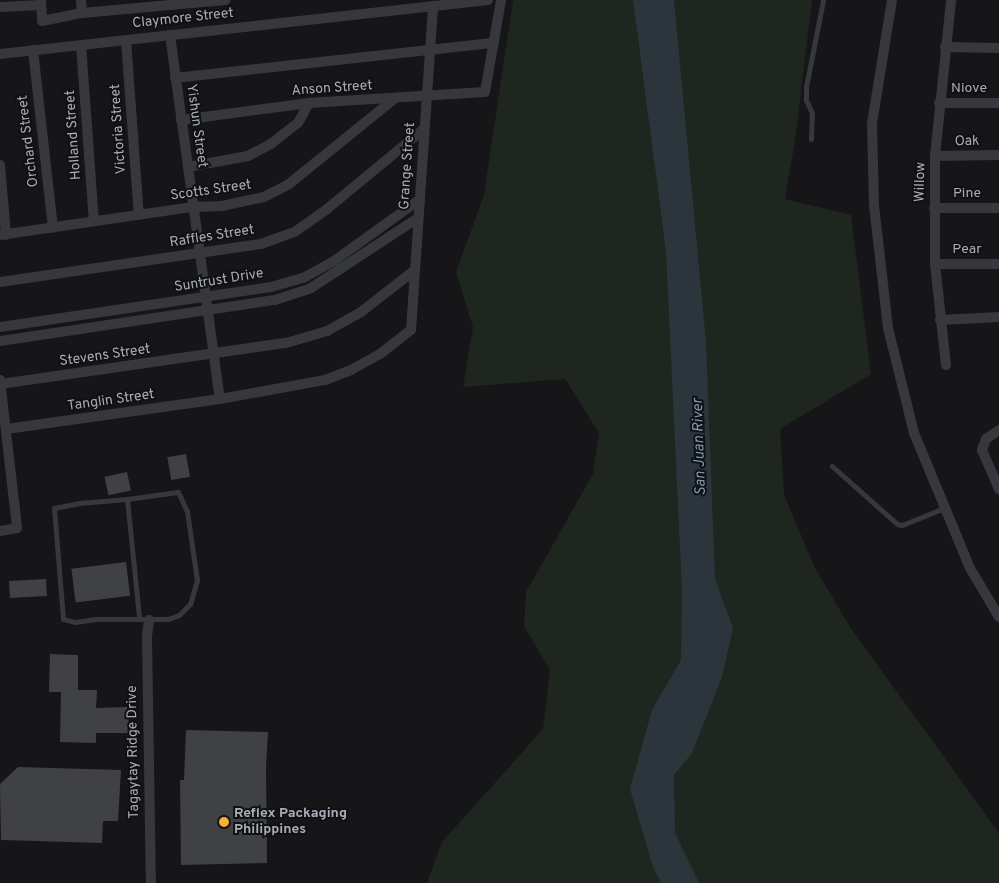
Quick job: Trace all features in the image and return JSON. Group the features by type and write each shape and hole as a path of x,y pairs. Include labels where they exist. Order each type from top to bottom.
{"street":[{"path":"81,0 82,13"},
{"path":"0,7 41,3 42,22 82,13 225,0"},
{"name":"Claymore Street","path":"0,54 488,0"},
{"path":"176,78 494,43 501,0"},
{"path":"892,0 872,124 874,205 888,328 914,433 970,568 999,617"},
{"name":"Willow","path":"946,365 935,264 934,208 939,103 950,0"},
{"name":"Grange Street","path":"411,330 423,130 428,97 433,6"},
{"name":"Yishun Street","path":"170,35 220,399"},
{"name":"Victoria Street","path":"126,40 139,216"},
{"name":"Anson Street","path":"181,120 309,103 485,92 494,43"},
{"name":"Holland Street","path":"81,45 94,222"},
{"path":"945,47 999,48"},
{"name":"Orchard Street","path":"32,50 53,228"},
{"name":"Scotts Street","path":"3,235 193,207 222,206 264,197 289,184 394,99"},
{"path":"188,167 248,156 272,143 298,123 309,103"},
{"name":"Niove","path":"939,103 999,103"},
{"name":"Raffles Street","path":"0,282 261,244 296,231 327,209 423,130"},
{"name":"Oak","path":"935,156 999,156"},
{"path":"0,165 3,235"},
{"name":"Suntrust Drive","path":"0,327 205,298 271,287 305,277 334,261 419,200"},
{"name":"Pine","path":"934,208 999,208"},
{"name":"Suntrust Drive","path":"0,341 275,300 311,288 418,218"},
{"name":"Pear","path":"935,264 999,264"},
{"name":"Stevens Street","path":"0,384 213,355 286,343 327,331 361,312 414,270"},
{"path":"940,320 999,316"},
{"name":"Tanglin Street","path":"6,429 220,399 325,380 351,370 380,354 411,330"},
{"path":"0,380 6,429 3,441 12,484 16,528 0,530"},
{"path":"999,430 986,439 982,450 999,489"},
{"path":"0,485 12,484"},
{"name":"Tagaytay Ridge Drive","path":"144,619 147,646 151,883"}],"lane":[{"path":"811,139 812,113 806,100 806,87 823,0"},
{"path":"832,466 897,524 902,525 944,508"},
{"path":"178,492 187,511 197,580 190,604 179,615 168,619 144,619 96,619 74,622 63,619 54,508 79,502 126,499 178,492"},
{"path":"126,499 144,619"}],"shaded area":[{"path":"513,0 812,0 795,141 785,199 851,215 871,374 780,429 784,495 815,568 850,627 999,833 999,883 427,883 442,842 543,729 550,670 524,626 526,592 593,474 599,433 565,379 463,387 473,327 456,272 484,195"}],"water":[{"name":"San Juan River","path":"633,0 674,0 706,342 715,579 733,628 722,677 692,753 674,775 675,833 699,883 661,883 653,867 630,789 652,710 681,660 682,591 666,251"}],"building":[{"path":"186,454 190,477 171,480 167,457"},
{"path":"127,472 131,491 108,495 105,477"},
{"path":"126,562 130,596 76,602 71,569"},
{"path":"46,579 47,596 10,598 9,581"},
{"path":"50,654 78,655 78,690 97,690 96,708 128,707 129,733 96,733 96,743 60,742 61,692 49,692"},
{"name":"Reflex Packaging Philippines","path":"186,730 268,732 266,767 267,863 181,865 180,780 184,780"},
{"path":"18,767 121,770 118,821 103,821 102,843 1,840 0,784"}],"place":[{"name":"Reflex Packaging Philippines","path":"224,822"}]}
